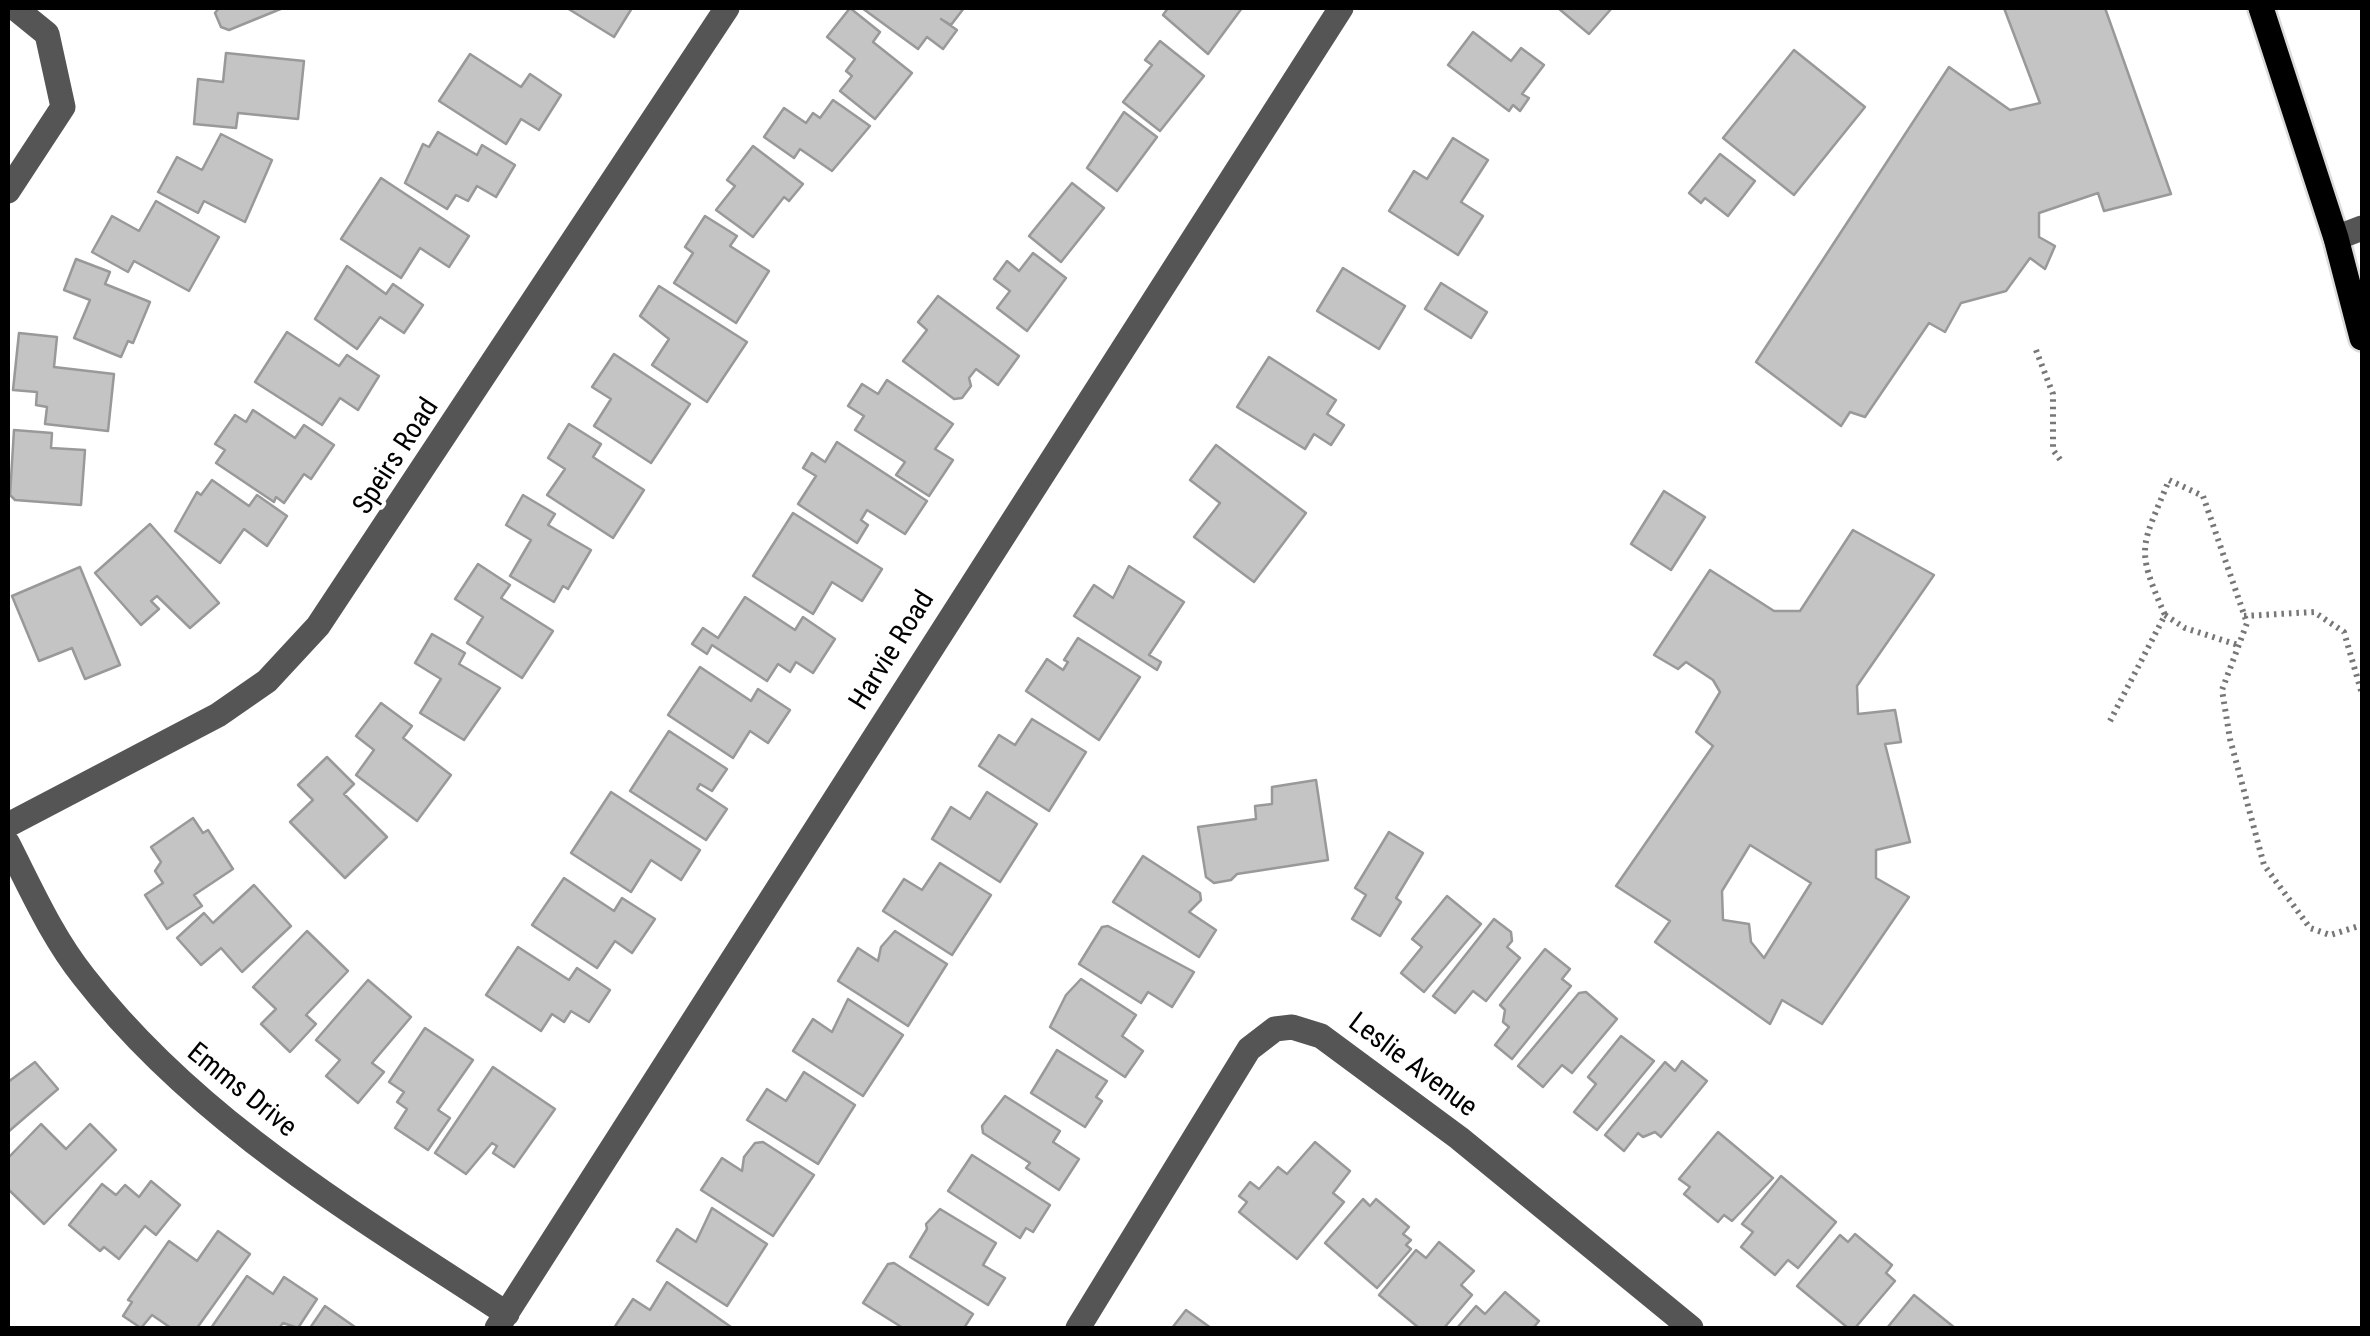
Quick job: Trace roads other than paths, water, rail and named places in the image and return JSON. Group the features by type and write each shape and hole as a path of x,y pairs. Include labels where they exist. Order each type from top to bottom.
{"main road":[{"path":"2261,8 2336,238 2362,338"}],"street":[{"path":"8,191 63,107 47,34 15,8"},
{"name":"Speirs Road","path":"8,824 218,715 267,681 318,626 727,8"},
{"name":"Harvie Road","path":"502,1321 1341,8"},
{"path":"2336,238 2362,228"},
{"name":"Emms Drive","path":"8,844 54,932 82,975 136,1039 184,1087 233,1130 502,1321"},
{"name":"Leslie Avenue","path":"1078,1328 1248,1049 1259,1037 1292,1027 1322,1036 1460,1138 1691,1328"}]}
